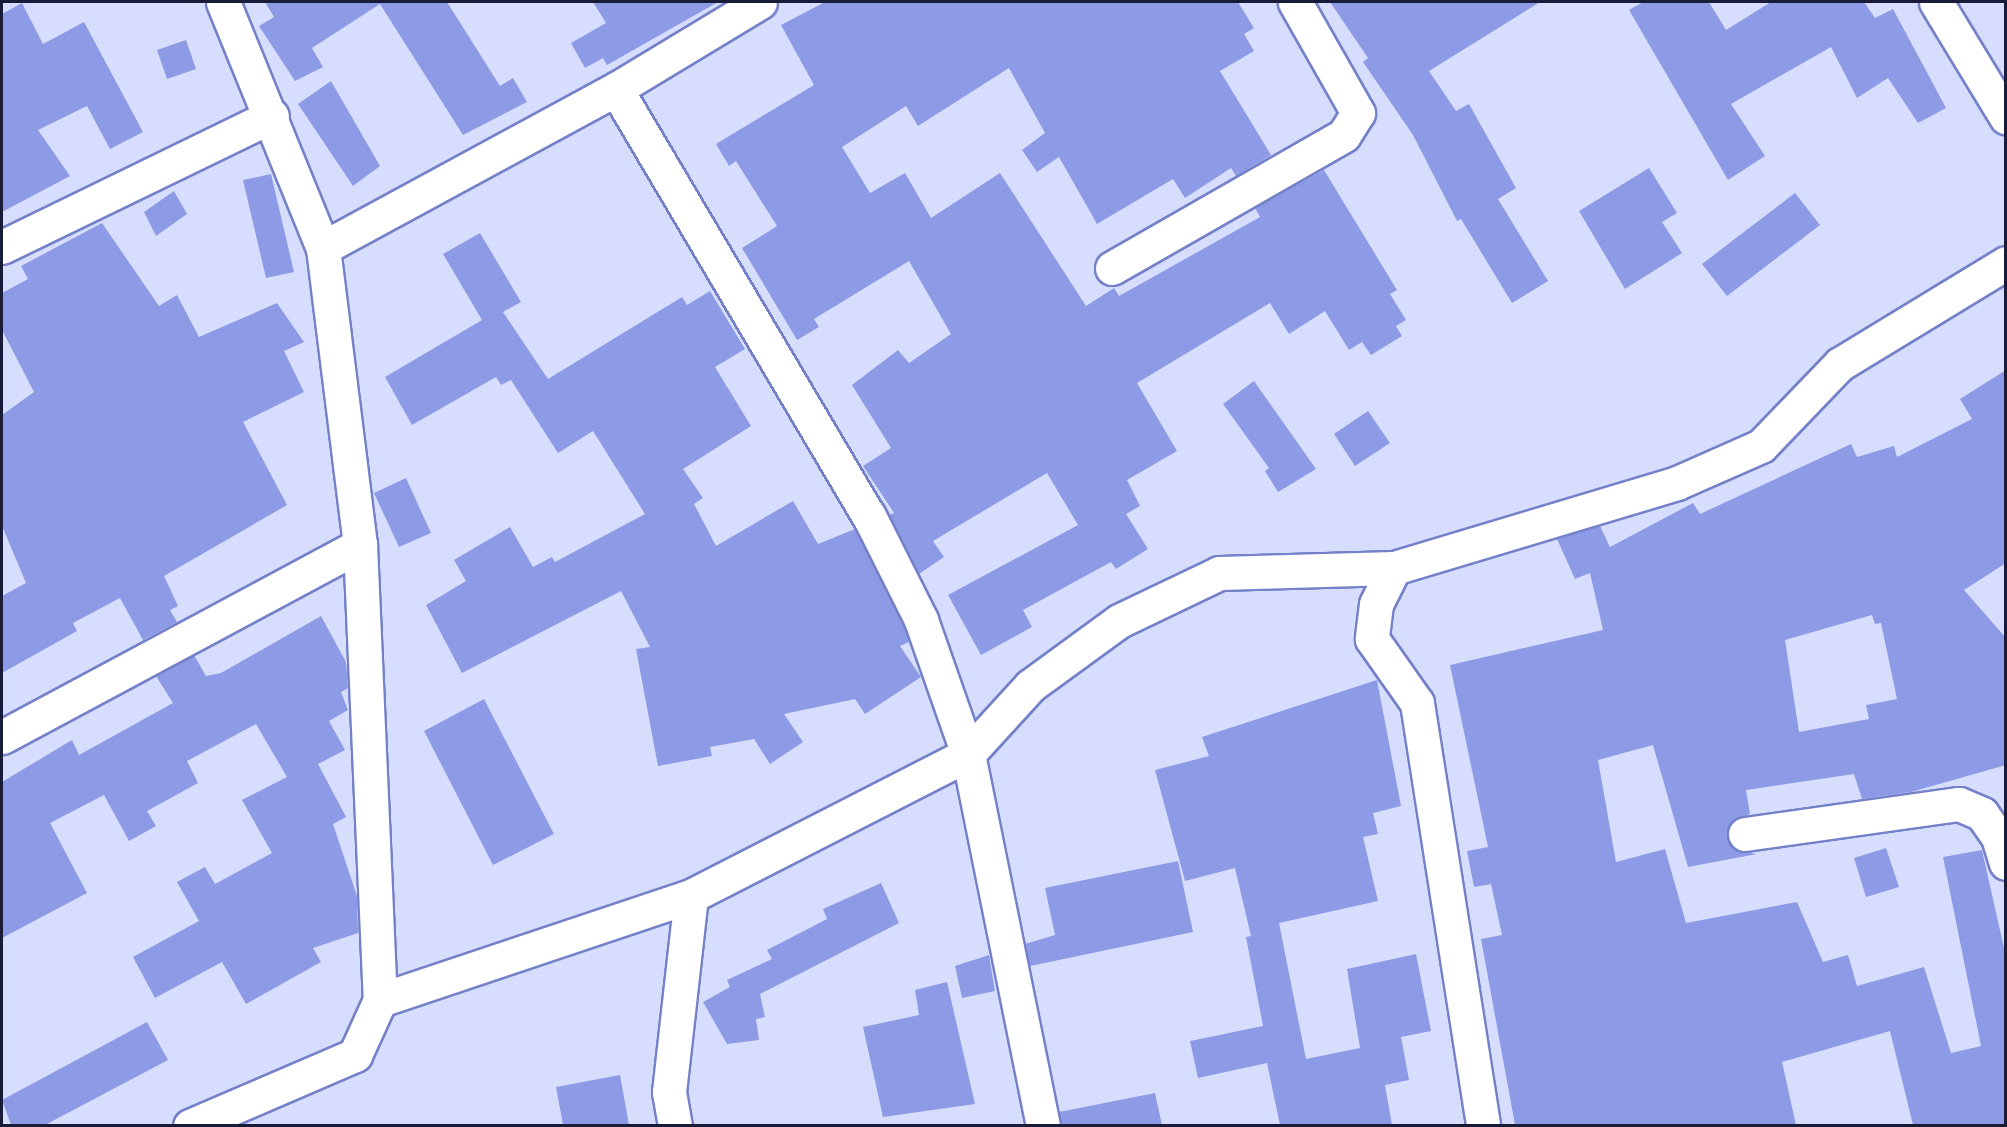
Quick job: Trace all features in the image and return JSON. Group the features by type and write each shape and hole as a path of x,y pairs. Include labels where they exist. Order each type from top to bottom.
{"street":[{"path":"190,1125 355,1055 381,1000 360,545 323,248 272,116 222,2"},
{"path":"323,248 616,89 760,2"},
{"path":"1112,268 1344,135 1358,113 1295,2"},
{"path":"1936,2 2006,117"},
{"path":"616,89 869,516 921,620 968,754 1043,1125"},
{"path":"2,247 272,116"},
{"path":"381,1000 691,896 968,754 1030,686 1119,621 1219,573 1394,568 1677,483 1761,446 1840,364 2006,263"},
{"path":"2,737 360,545"},
{"path":"1394,568 1376,604 1372,639 1417,703 1482,1125"},
{"path":"1745,834 1959,804 1982,814 1998,837 2006,863"},
{"path":"675,1125 669,1092 691,896"}],"building":[{"path":"265,2 447,2 500,86 513,78 527,102 463,135 380,4 312,48 323,67 295,81 259,26 274,17"},
{"path":"593,2 718,2 607,65 603,58 585,68 571,43 606,23"},
{"path":"825,2 1238,2 1254,28 1244,34 1254,51 1220,71 1271,155 1236,176 1231,168 1185,198 1173,179 1097,224 1059,157 1037,172 1022,150 1045,133 1009,68 918,126 906,106 842,147 870,193 905,173 931,218 1000,173 1086,306 1114,288 1119,296 1260,217 1255,208 1324,170 1397,290 1390,294 1406,320 1396,326 1402,336 1371,355 1362,342 1349,350 1325,311 1289,334 1270,303 1137,383 1177,451 1127,480 1140,506 1126,514 1148,549 1116,569 1111,562 1023,610 1032,627 981,655 948,595 1078,525 1047,473 933,541 944,557 919,574 889,515 894,513 863,466 891,448 852,385 898,350 909,363 951,334 909,261 814,319 819,327 797,340 742,248 777,226 736,161 729,166 716,144 814,85 781,25"},
{"path":"1330,2 1540,2 1429,71 1456,111 1469,104 1516,188 1498,199 1548,281 1512,303 1461,219 1457,221 1413,135 1363,62 1368,58"},
{"path":"1643,2 1709,2 1726,30 1771,2 1864,2 1875,18 1893,9 1946,108 1918,123 1888,78 1857,98 1831,47 1731,104 1765,156 1728,180 1629,10"},
{"path":"22,3 43,44 84,22 143,132 110,149 87,106 38,130 70,176 2,212 2,14"},
{"path":"186,40 196,69 167,79 157,50"},
{"path":"331,81 380,166 353,186 298,104"},
{"path":"1649,168 1677,213 1662,222 1682,253 1625,289 1579,211"},
{"path":"271,174 294,272 266,278 243,180"},
{"path":"174,191 187,214 156,236 144,212"},
{"path":"1795,193 1820,225 1727,296 1702,264"},
{"path":"102,223 159,306 177,295 199,337 277,303 304,342 284,351 304,392 243,422 287,505 164,576 178,606 170,610 177,622 143,640 120,598 73,623 77,631 2,673 2,596 26,583 2,526 2,415 34,392 2,330 2,293 28,279 21,266"},
{"path":"480,233 521,302 503,312 548,379 682,297 687,305 710,291 745,349 715,367 751,426 683,469 703,498 694,504 716,546 793,501 818,544 855,529 904,627 909,642 900,646 921,677 865,714 855,699 784,714 803,742 770,764 754,739 710,747 712,756 658,766 636,649 650,647 621,591 462,673 426,605 466,581 454,560 510,527 533,567 552,557 555,562 645,514 593,431 558,453 511,380 501,385 496,377 412,425 385,377 482,320 443,254"},
{"path":"2006,370 2006,563 1964,590 2006,638 2006,765 1911,792 1862,799 1854,774 1746,790 1750,814 1733,820 1727,837 1737,851 1757,854 1688,867 1653,745 1598,760 1616,862 1665,849 1686,923 1797,902 1823,962 1848,955 1857,986 1924,967 1951,1053 1981,1046 1943,857 1982,850 2006,957 2006,1125 1913,1125 1890,1031 1782,1062 1796,1125 1515,1125 1481,939 1502,935 1491,884 1474,887 1467,851 1488,847 1450,665 1603,630 1590,573 1575,579 1557,539 1600,526 1610,547 1693,503 1700,514 1851,444 1857,457 1894,446 1897,457 1972,419 1960,399","holes":["1872,615 1875,624 1881,623 1897,699 1866,705 1869,719 1799,732 1785,640"]},
{"path":"1254,381 1316,469 1278,492 1265,471 1269,468 1223,404"},
{"path":"1368,411 1390,443 1355,466 1334,434"},
{"path":"406,478 431,533 399,547 374,493"},
{"path":"321,616 346,662 348,688 341,692 348,710 329,721 345,750 318,764 346,817 333,824 357,896 358,933 313,948 321,962 246,1004 222,962 155,998 133,957 199,921 177,882 205,867 215,884 272,853 242,800 287,777 256,724 187,761 198,783 147,811 156,826 129,841 104,795 50,823 87,893 2,938 2,782 72,740 79,755 173,703 156,676 194,655 206,676 221,673"},
{"path":"1377,680 1401,806 1373,813 1378,834 1363,837 1378,901 1279,923 1306,1059 1360,1048 1347,969 1416,954 1431,1031 1401,1037 1409,1080 1385,1085 1392,1125 1280,1125 1267,1063 1198,1078 1190,1041 1263,1026 1246,937 1251,936 1235,868 1185,881 1155,770 1209,756 1202,737"},
{"path":"484,699 554,834 493,865 424,731"},
{"path":"1886,848 1899,887 1866,897 1854,858"},
{"path":"1178,861 1193,932 1030,966 1025,944 1055,935 1045,888"},
{"path":"881,883 899,923 760,994 765,1017 756,1019 759,1040 727,1044 703,1002 730,987 727,980 772,959 767,950 827,919 823,909"},
{"path":"989,955 995,991 962,998 955,966"},
{"path":"947,982 975,1104 883,1117 863,1027 919,1015 915,990"},
{"path":"147,1022 168,1060 45,1125 11,1125 2,1100"},
{"path":"620,1075 629,1125 563,1125 556,1087"},
{"path":"1155,1093 1162,1125 1061,1125 1059,1112"}]}
